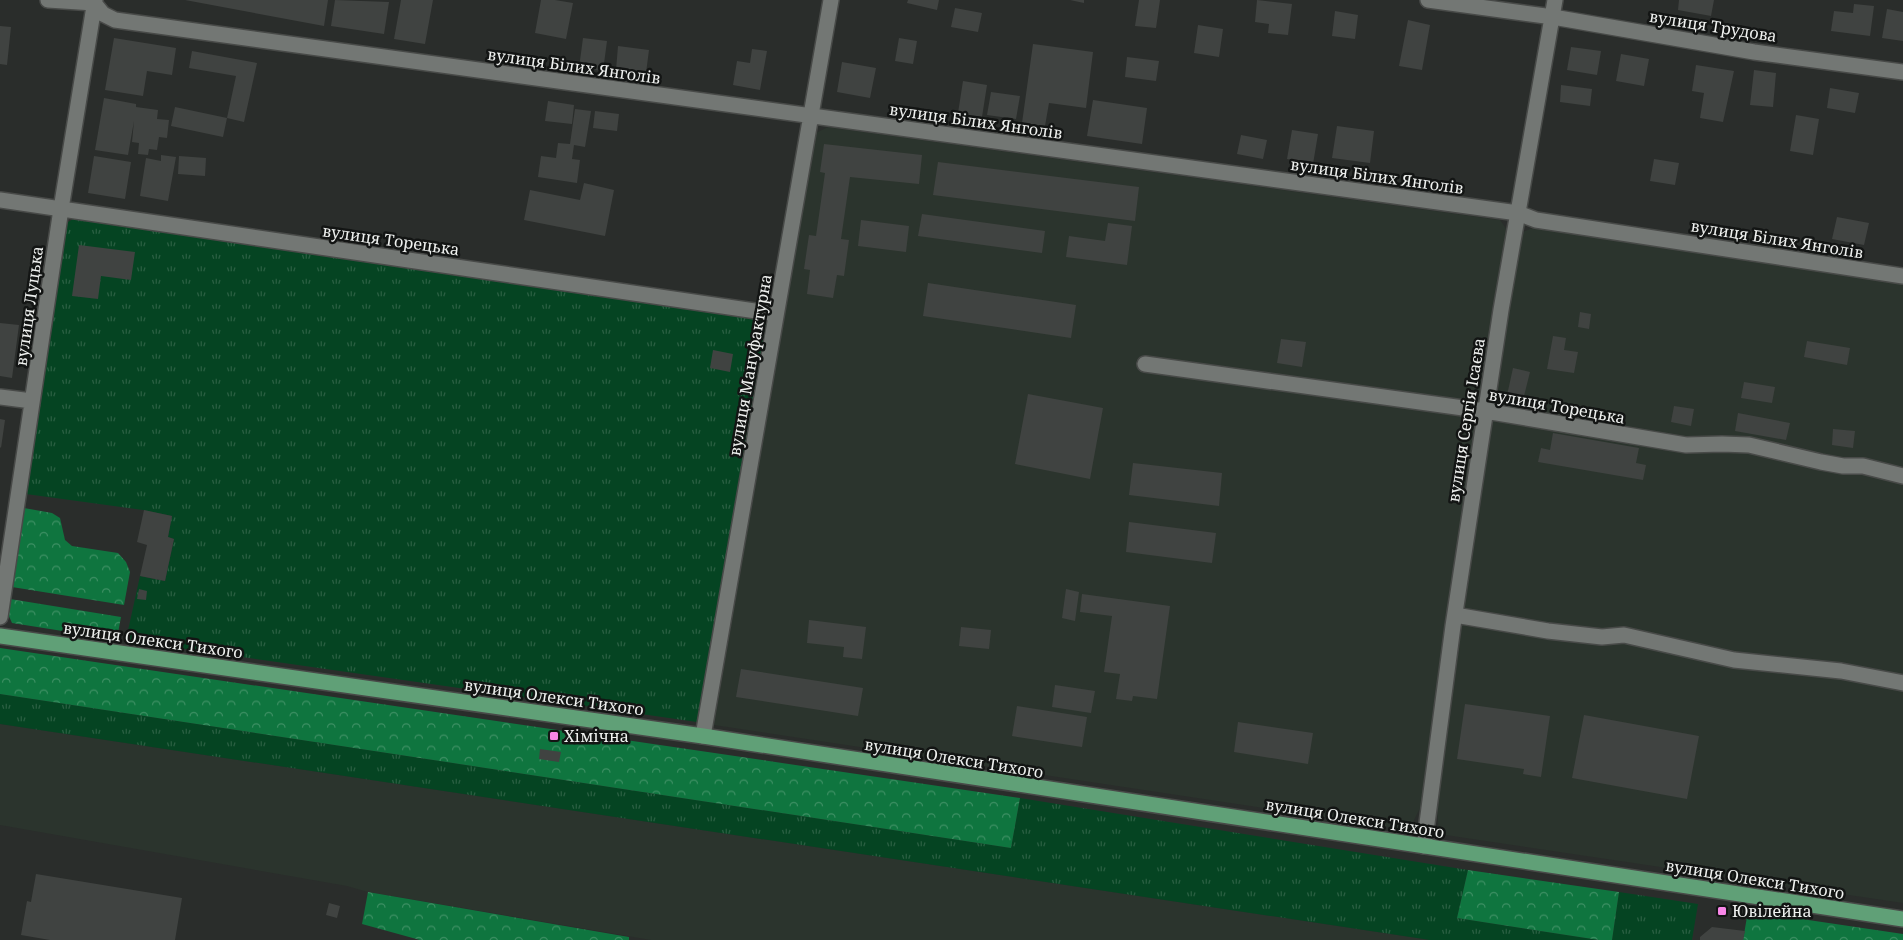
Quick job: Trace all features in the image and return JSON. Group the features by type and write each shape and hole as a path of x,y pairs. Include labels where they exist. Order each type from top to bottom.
{"main road":[{"name":"вулиця Олекси Тихого","path":"0,636 703,736 1903,919"}],"street":[{"path":"48,0 95,2"},
{"name":"вулиця Мануфактурна","path":"703,736 831,0"},
{"name":"вулиця Трудова","path":"1428,0 1552,17 1754,52 1903,72"},
{"name":"вулиця Сергія Ісаєва","path":"1424,846 1455,615 1501,310 1555,0"},
{"name":"вулиця Білих Янголів","path":"95,2 103,14 115,20 1518,213 1536,220 1903,276"},
{"name":"вулиця Луцька","path":"0,618 61,209 95,2"},
{"name":"вулиця Торецька","path":"0,200 776,314"},
{"name":"вулиця Торецька","path":"1145,364 1486,411 1686,445 1749,445 1821,462 1843,466 1864,466 1903,476"},
{"path":"0,397 32,401"},
{"path":"1455,615 1557,632 1602,637 1624,635 1734,660 1841,671 1903,683"}],"shaded area":[{"path":"828,127 1500,220 1507,230 1493,307 1421,806 1409,830 714,725 816,133"},
{"path":"1535,227 1903,284 1903,903 1439,834 1437,808 1509,310 1523,232"},
{"path":"0,724 1430,940 651,940 368,892 347,886 0,825"}],"green space":[{"path":"75,218 758,318 767,324 697,722 130,641 127,635 140,576 165,581 174,539 168,537 172,516 143,510 26,494 66,223"},
{"path":"24,508 52,513 60,518 65,540 72,546 118,553 126,562 130,572 124,605 12,587"},
{"path":"10,599 121,617 118,633 113,639 12,623 8,614"},
{"path":"0,648 1020,798 1011,848 0,694"},
{"path":"0,694 1011,848 1020,798 1468,870 1457,918 1599,940 1430,940 0,724"},
{"path":"1468,870 1619,892 1612,940 1599,940 1457,918"},
{"path":"368,892 629,937 629,940 420,940 362,924"},
{"path":"1619,892 1698,904 1692,940 1612,940"},
{"path":"1748,911 1903,934 1903,940 1743,940"}],"building":[{"path":"185,0 328,0 324,26"},
{"path":"335,0 389,2 384,34 331,26"},
{"path":"401,0 433,0 425,44 394,39"},
{"path":"541,0 573,3 566,39 535,33"},
{"path":"908,0 939,0 937,10 907,3"},
{"path":"1070,0 1084,0 1084,3"},
{"path":"1139,0 1160,0 1156,28 1135,26"},
{"path":"1257,0 1292,4 1288,35 1268,33 1269,24 1255,22"},
{"path":"1679,0 1714,0 1711,16 1678,10"},
{"path":"1854,4 1874,6 1870,36 1831,31 1834,11 1853,13"},
{"path":"955,8 982,13 978,32 951,27"},
{"path":"1887,9 1903,12 1903,41 1882,38"},
{"path":"1335,11 1358,15 1355,39 1332,36"},
{"path":"1408,20 1430,25 1422,70 1399,66"},
{"path":"1198,25 1223,29 1219,57 1194,53"},
{"path":"0,26 11,27 7,65 0,64"},
{"path":"114,38 176,48 172,75 147,71 143,96 105,90"},
{"path":"583,38 607,41 603,71 579,68"},
{"path":"899,38 917,41 913,64 895,61"},
{"path":"1033,44 1093,52 1086,108 1049,103 1045,126 1022,123"},
{"path":"618,46 649,50 646,73 616,70"},
{"path":"1571,47 1601,51 1597,75 1567,70"},
{"path":"752,49 767,51 760,90 733,85 737,61 750,63"},
{"path":"192,51 257,63 244,122 227,118 236,76 189,68"},
{"path":"1621,54 1649,59 1644,86 1616,81"},
{"path":"1127,57 1159,61 1156,81 1125,77"},
{"path":"842,62 876,68 870,98 837,92"},
{"path":"1696,65 1734,71 1723,122 1700,118 1704,93 1692,91"},
{"path":"1754,70 1776,73 1773,107 1750,105"},
{"path":"963,81 987,85 982,117 958,113"},
{"path":"1561,85 1592,89 1590,106 1560,102"},
{"path":"1830,88 1859,93 1855,113 1827,108"},
{"path":"991,92 1020,96 1016,119 987,115"},
{"path":"104,98 136,104 136,107 158,110 157,119 169,120 167,138 159,137 157,150 149,149 148,155 138,154 139,143 132,142 134,121 128,155 95,150"},
{"path":"1093,100 1147,108 1142,144 1087,136"},
{"path":"548,101 574,105 572,124 545,121"},
{"path":"175,107 227,118 223,137 171,126"},
{"path":"575,109 591,111 585,147 574,145 572,159 580,160 577,183 538,177 541,156 556,158 558,143 570,144"},
{"path":"595,111 619,114 617,131 593,128"},
{"path":"1796,115 1819,119 1813,155 1790,151"},
{"path":"1337,126 1374,131 1370,163 1332,158"},
{"path":"1292,130 1318,134 1313,164 1287,159"},
{"path":"1241,135 1267,140 1263,159 1237,154"},
{"path":"824,144 922,155 919,184 850,177 841,239 849,240 844,276 837,275 833,298 807,294 810,270 804,269 809,235 816,236 825,173 820,172"},
{"path":"161,155 176,157 168,201 140,196 146,158 161,161"},
{"path":"94,156 131,162 125,199 88,193"},
{"path":"179,156 206,158 205,176 178,174"},
{"path":"1654,159 1679,163 1675,185 1650,181"},
{"path":"938,162 1139,187 1135,221 933,195"},
{"path":"584,183 614,190 605,236 524,220 530,190 580,200"},
{"path":"922,214 1045,231 1042,253 918,236"},
{"path":"1837,217 1869,223 1864,245 1832,239"},
{"path":"861,220 909,226 906,252 858,246"},
{"path":"1108,223 1132,226 1127,265 1066,257 1069,236 1105,241"},
{"path":"79,245 135,252 131,280 101,276 98,299 72,296"},
{"path":"928,283 1076,305 1071,338 923,316"},
{"path":"1580,312 1591,314 1589,329 1578,327"},
{"path":"0,323 19,325 12,378 0,376"},
{"path":"1553,336 1566,338 1564,350 1578,352 1574,373 1547,369"},
{"path":"1281,339 1306,342 1302,367 1277,363"},
{"path":"1807,341 1850,348 1847,365 1804,357"},
{"path":"713,350 733,354 730,372 710,368"},
{"path":"1513,368 1530,372 1522,404 1506,400"},
{"path":"1744,382 1775,387 1772,403 1741,398"},
{"path":"1028,394 1103,408 1090,479 1015,464"},
{"path":"1674,406 1694,409 1691,426 1671,422"},
{"path":"1738,413 1790,423 1786,440 1735,431"},
{"path":"0,419 5,420 1,448 0,447"},
{"path":"1833,429 1855,431 1853,448 1832,445"},
{"path":"1553,433 1639,448 1636,463 1646,465 1643,480 1538,462 1541,448 1550,450"},
{"path":"1133,463 1222,473 1219,506 1129,495"},
{"path":"144,510 172,516 168,537 174,539 165,581 140,576 147,545 137,542"},
{"path":"1129,522 1216,533 1212,563 1126,552"},
{"path":"139,589 147,591 146,600 137,599"},
{"path":"1066,589 1079,592 1075,621 1062,618"},
{"path":"1082,594 1170,606 1157,699 1133,696 1132,701 1116,699 1120,674 1104,672 1112,616 1080,612"},
{"path":"809,620 866,627 862,659 843,657 844,647 807,643"},
{"path":"961,627 991,630 989,649 959,646"},
{"path":"741,669 863,688 858,716 736,697"},
{"path":"1055,685 1095,691 1091,713 1052,707"},
{"path":"1465,704 1550,716 1541,777 1523,774 1524,769 1457,759"},
{"path":"1017,706 1087,717 1082,747 1012,736"},
{"path":"1584,715 1699,736 1687,799 1572,778"},
{"path":"1238,722 1313,733 1308,764 1234,752"},
{"path":"540,749 561,752 559,762 539,759"},
{"path":"36,874 182,898 175,940 50,940 21,935 27,901 31,902"},
{"path":"329,903 340,906 337,918 326,915"},
{"path":"1712,927 1745,931 1743,940 1700,940 1700,937"}],"place":[{"name":"Хімічна","path":"554,736"},
{"name":"Ювілейна","path":"1722,911"}]}
